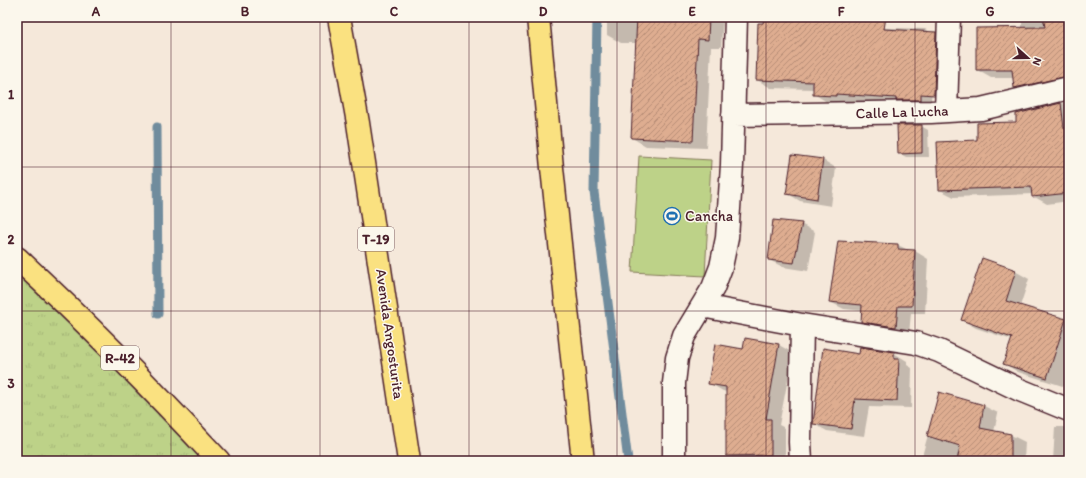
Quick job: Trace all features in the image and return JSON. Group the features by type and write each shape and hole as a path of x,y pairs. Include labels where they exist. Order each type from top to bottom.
{"main road":[{"name":"Avenida Angosturita","path":"339,17 358,123 409,461"},
{"path":"538,17 552,168 583,461"},
{"name":"R-42","path":"17,258 101,338 170,408 219,461"}],"street":[{"path":"674,461 674,383 677,358 684,336 713,288 721,267 727,238 732,165 736,17"},
{"path":"946,112 949,17"},
{"name":"Calle La Lucha","path":"733,115 946,112 981,109 1069,88"},
{"path":"702,306 916,343 939,352 1020,390 1069,410"},
{"path":"801,461 802,324"}],"green space":[{"name":"Cancha","path":"639,156 711,160 705,276 632,272"},
{"path":"17,258 219,461 17,461"}],"building":[{"path":"637,17 709,17 708,40 698,39 693,141 631,138"},
{"path":"764,17 886,17 884,29 936,32 934,95 921,94 921,100 896,100 896,98 836,94 836,96 813,95 813,82 756,80 758,23 763,23"},
{"path":"1043,17 1069,17 1069,76 1014,88 1012,70 976,70 976,28 1045,27"},
{"path":"1061,103 1064,128 1069,128 1069,193 1032,197 1031,187 939,190 937,142 977,140 977,123 1016,122 1016,114"},
{"path":"897,125 922,125 922,153 898,154"},
{"path":"792,155 823,159 817,199 786,194"},
{"path":"773,220 802,223 794,263 768,260"},
{"path":"838,241 898,244 898,249 915,250 912,306 898,306 896,327 861,322 862,305 829,302"},
{"path":"982,258 1016,270 1006,301 1066,319 1047,378 1003,364 1012,338 961,320"},
{"path":"745,338 779,344 766,419 771,419 771,455 726,456 726,387 708,384 715,344 743,349"},
{"path":"860,347 894,352 894,359 899,359 897,401 855,399 851,429 813,424 823,348 859,354"},
{"path":"939,392 984,405 980,428 1011,434 1011,458 1004,457 1003,461 957,461 960,446 927,436"}],"waterway":[{"path":"597,17 594,192 628,461"},
{"path":"157,127 158,314"}],"place":[{"name":"Cancha","path":"672,216"}]}
